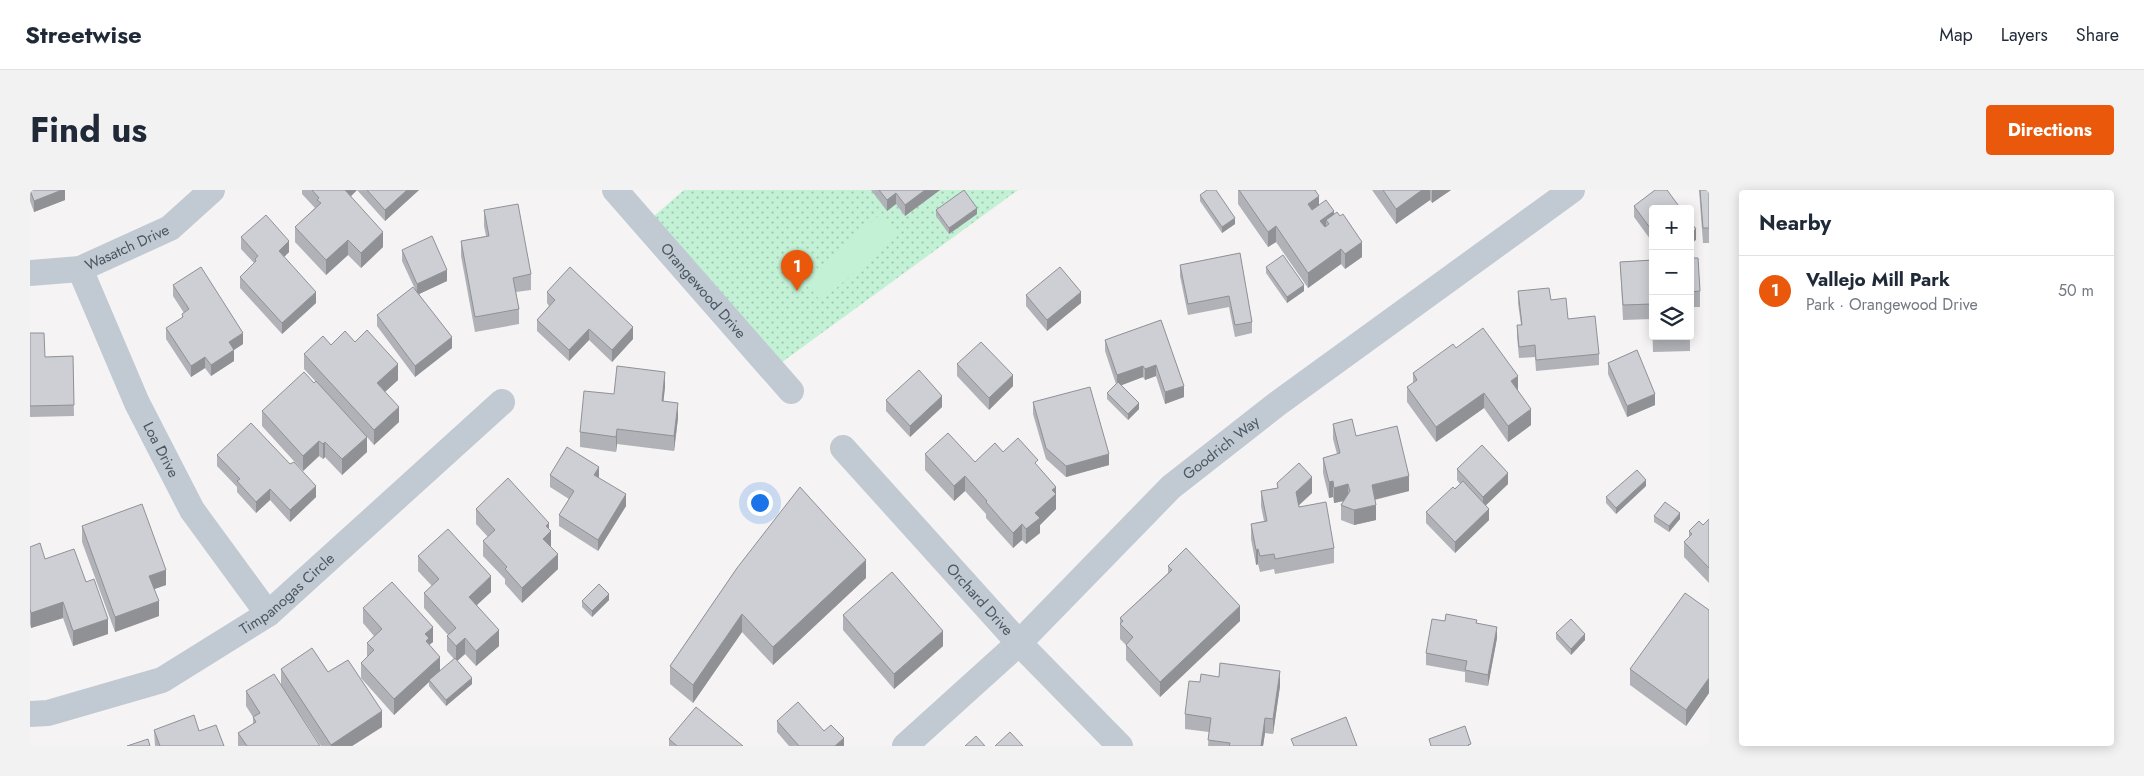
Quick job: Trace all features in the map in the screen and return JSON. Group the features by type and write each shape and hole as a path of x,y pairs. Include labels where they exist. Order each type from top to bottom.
{"street":[{"name":"Wasatch Drive","path":"30,273 80,269 170,228 212,190"},
{"name":"Orangewood Drive","path":"615,190 791,391"},
{"name":"Goodrich Way","path":"906,746 1019,642 1171,486 1277,404 1572,190"},
{"name":"Loa Drive","path":"80,269 137,403 192,510 268,614"},
{"name":"Timpanogas Circle","path":"30,714 48,714 162,680 268,614 502,402"},
{"name":"Orchard Drive","path":"843,448 1019,642 1120,746"}],"green space":[{"path":"684,190 1018,190 778,365 653,217"},
{"path":"881,214 899,235 821,301 803,281"}],"building":[{"path":"30,190 62,190 34,201"},
{"path":"312,190 345,190 383,232 361,253 348,240 326,260 295,227 321,203 317,200 319,198"},
{"path":"367,190 407,190 385,210"},
{"path":"879,190 925,190 905,205 896,193 887,200"},
{"path":"964,190 977,208 949,228 936,210"},
{"path":"1207,190 1216,190 1235,218 1222,227 1200,195"},
{"path":"1239,190 1315,190 1319,196 1308,204 1312,210 1326,200 1334,211 1320,221 1325,227 1329,224 1326,220 1337,212 1340,216 1343,214 1362,242 1345,254 1341,249 1308,273 1276,226 1268,232"},
{"path":"1383,190 1422,190 1396,209"},
{"path":"1655,190 1667,190 1678,205 1649,205 1649,227 1634,206"},
{"path":"1700,190 1709,190 1709,228 1703,228"},
{"path":"518,204 531,274 513,278 519,309 475,317 461,241 489,236 484,210"},
{"path":"266,215 289,241 279,251 316,292 282,323 240,277 256,261 255,259 258,256 241,237"},
{"path":"432,236 447,270 417,284 402,250"},
{"path":"1240,253 1252,322 1235,325 1229,296 1188,304 1180,265"},
{"path":"1283,255 1304,285 1287,297 1266,267"},
{"path":"1694,258 1698,258 1700,291 1694,292"},
{"path":"1649,260 1649,304 1623,305 1620,262"},
{"path":"201,267 243,333 229,342 234,350 211,365 205,357 191,366 166,328 183,317 182,314 189,309 173,285"},
{"path":"570,267 633,327 612,350 589,329 569,350 537,320 555,300 547,292"},
{"path":"1060,267 1081,292 1047,320 1026,295"},
{"path":"413,287 452,337 415,366 377,315"},
{"path":"1549,288 1551,300 1566,298 1568,319 1595,316 1599,354 1536,360 1535,345 1519,347 1517,325 1522,325 1518,291"},
{"path":"1161,320 1184,386 1165,392 1156,365 1145,369 1143,366 1117,375 1105,340"},
{"path":"1483,328 1518,376 1511,381 1531,409 1508,426 1484,393 1436,427 1407,387 1417,380 1413,373 1453,344 1456,348"},
{"path":"367,330 398,364 377,383 399,407 374,430 304,354 323,336 331,345 345,331 355,342"},
{"path":"30,333 44,333 45,357 73,356 74,405 30,406"},
{"path":"981,342 1013,375 989,398 957,364"},
{"path":"1637,350 1655,394 1627,406 1608,363"},
{"path":"617,366 665,372 662,401 678,403 674,436 617,429 616,437 580,432 584,391 614,394"},
{"path":"919,370 942,396 910,426 886,400"},
{"path":"304,372 314,383 316,381 367,437 342,459 325,442 323,444 319,441 303,456 262,411"},
{"path":"1118,382 1139,403 1128,414 1107,393"},
{"path":"1090,387 1109,454 1066,466 1046,448 1033,402"},
{"path":"1352,419 1356,436 1397,426 1409,476 1372,485 1376,505 1354,510 1341,505 1350,491 1348,484 1334,488 1333,481 1329,482 1323,458 1340,453 1333,424"},
{"path":"251,423 290,464 294,462 316,486 290,510 270,489 256,502 237,481 240,479 217,455"},
{"path":"948,433 975,462 995,443 1003,452 1018,438 1038,460 1035,463 1056,487 1052,490 1056,494 1035,513 1040,518 1026,529 1022,524 1013,533 965,476 954,486 925,454"},
{"path":"1482,445 1508,473 1483,497 1457,469"},
{"path":"567,447 599,467 594,475 626,494 598,540 559,515 574,491 550,475"},
{"path":"1299,463 1312,477 1296,492 1299,507 1326,502 1334,548 1275,559 1274,554 1260,556 1258,549 1256,550 1251,524 1267,521 1261,491 1278,488 1277,483"},
{"path":"1637,470 1646,480 1616,508 1606,497"},
{"path":"508,478 549,523 546,526 551,531 543,539 558,554 522,588 505,569 507,567 483,541 495,530 476,509"},
{"path":"1463,481 1489,509 1455,542 1426,512 1453,487 1455,489"},
{"path":"800,487 866,560 773,647 742,614 693,685 670,666 737,568"},
{"path":"1665,502 1680,513 1669,526 1654,516"},
{"path":"142,504 166,570 149,576 159,601 115,617 82,526"},
{"path":"1709,519 1709,568 1684,542 1692,534 1689,531 1699,521 1703,525"},
{"path":"448,529 491,576 469,597 499,630 476,651 465,638 456,646 447,636 456,628 424,593 439,579 418,556"},
{"path":"40,543 45,559 74,549 86,582 94,579 108,619 73,631 63,602 31,613 30,547"},
{"path":"1186,548 1240,606 1160,682 1126,645 1133,637 1120,624 1123,621 1120,618 1172,570 1168,566"},
{"path":"892,572 943,631 894,674 843,615"},
{"path":"392,582 433,627 425,634 429,638 426,641 440,657 394,699 361,663 374,650 367,643 382,629 363,608"},
{"path":"599,584 609,594 592,611 582,601"},
{"path":"1685,593 1709,610 1709,678 1686,710 1630,669"},
{"path":"1446,614 1477,620 1476,623 1497,627 1488,675 1465,670 1467,661 1426,653 1432,619 1445,621"},
{"path":"1571,619 1585,634 1571,649 1556,633"},
{"path":"312,648 328,672 348,660 382,711 331,745 281,669"},
{"path":"455,658 472,678 446,700 429,680"},
{"path":"1220,663 1280,671 1273,719 1265,718 1261,746 1229,746 1230,743 1208,740 1211,718 1185,714 1189,681 1200,682 1201,674 1219,677"},
{"path":"274,674 320,746 247,746 238,733 256,722 253,717 260,713 246,691"},
{"path":"798,702 824,731 831,725 844,738 835,746 799,746 777,721"},
{"path":"696,707 743,746 677,746 669,739"},
{"path":"194,715 199,731 216,725 224,746 160,746 154,730"},
{"path":"1346,717 1357,746 1294,746 1291,739"},
{"path":"1465,726 1471,744 1469,746 1431,746 1429,739"},
{"path":"1010,732 1023,746 995,746"},
{"path":"976,736 985,746 965,746"},
{"path":"148,739 150,746 127,746"}],"place":[{"name":"Vallejo Mill Park","path":"797,291"}]}
